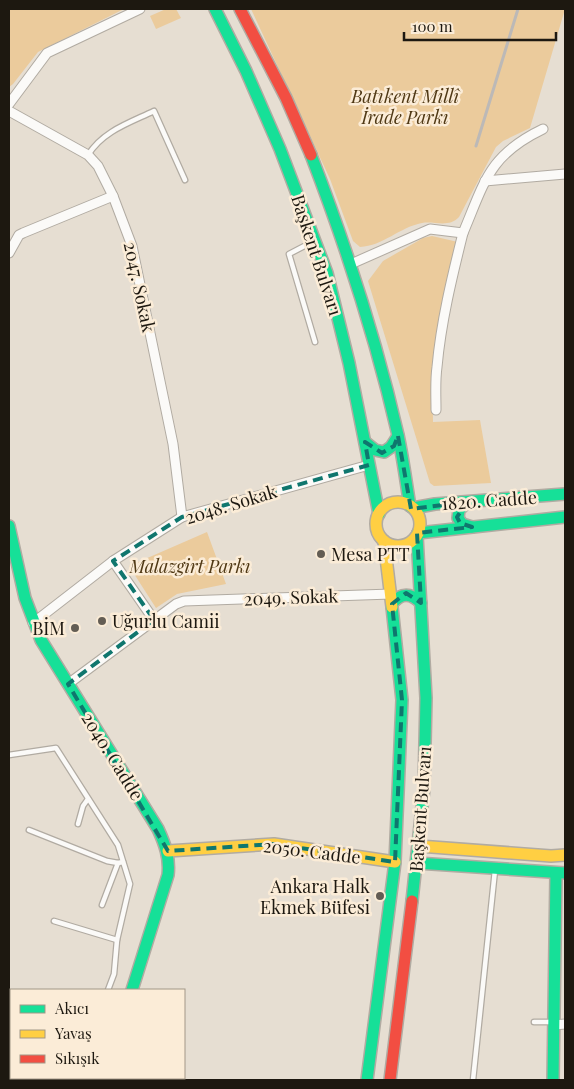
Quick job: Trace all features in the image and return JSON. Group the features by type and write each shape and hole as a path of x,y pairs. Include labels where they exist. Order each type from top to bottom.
{"main road":[{"name":"Başkent Bulvarı","path":"215,9 246,70 280,149 332,290 365,442 378,514"},
{"name":"Başkent Bulvarı","path":"240,9 291,109 321,181 351,264 398,436 412,507"},
{"path":"365,442 376,452 382,453 394,446 398,436"},
{"name":"1820. Cadde","path":"412,507 565,494"},
{"path":"394,502 401,502 412,507 420,521 417,534 412,541 398,546 384,541 376,529 378,514 382,508 394,502"},
{"path":"467,502 458,510 457,516 460,523 472,528"},
{"name":"1820. Cadde","path":"417,534 565,517"},
{"name":"2040. Cadde","path":"9,526 25,604 32,623 158,829 168,851 170,864 168,875 132,989"},
{"name":"Başkent Bulvarı","path":"390,1080 418,863 424,788 426,698 417,534"},
{"name":"Başkent Bulvarı","path":"367,1080 395,862 402,700 384,541"},
{"path":"392,599 406,593 412,594 421,603"},
{"name":"2050. Cadde","path":"168,851 274,844 395,862"},
{"path":"419,846 565,856"},
{"path":"418,863 560,874 558,1024 553,1080"}],"street":[{"path":"9,104 47,53 140,9"},
{"name":"2047. Sokak","path":"9,110 88,155 98,166 113,196 132,246 173,444 182,517"},
{"path":"436,410 439,350 450,287 464,233 485,181 502,155 523,139 543,129"},
{"path":"485,181 565,174"},
{"path":"9,253 22,232 113,196"},
{"path":"351,264 430,229 464,233"},
{"name":"2048. Sokak","path":"32,623 113,562 182,517 369,465"},
{"path":"113,562 154,620"},
{"name":"2049. Sokak","path":"68,684 176,604 184,601 392,599"}],"lane":[{"path":"88,155 97,142 111,131 154,111 185,180"},
{"path":"315,240 289,254 316,342"},
{"path":"9,755 56,748 118,845 130,884 117,940 114,974 108,989"},
{"path":"78,824 83,806 88,799"},
{"path":"29,830 107,861 124,862"},
{"path":"102,905 118,863"},
{"path":"474,1080 495,869"},
{"path":"54,921 117,940"},
{"path":"534,1022 558,1024"}],"highlighted area":[{"path":"398,436 411,509 467,502 457,517 460,523 472,527 417,533 421,603 406,593 392,604 402,700 395,862 274,844 168,851 68,684 154,620 113,561 182,517 369,465 365,442 382,453 394,446"}],"green space":[{"path":"9,9 124,9 38,52 9,87"},
{"path":"166,9 176,9 181,18 156,29 150,16"},
{"name":"Batıkent Millî İrade Parkı","path":"251,9 565,9 530,128 503,141 496,147 459,217 446,223 414,225 384,240 360,247 353,241 330,179"},
{"path":"432,236 458,242 432,372 433,422 480,420 491,483 434,486 430,483 368,281 383,261 423,238"},
{"name":"Malazgirt Parkı","path":"207,532 226,584 177,594 156,608 129,566"}],"railway":[{"path":"476,146 518,9"}],"traffic: fast":[{"path":"215,9 246,71 280,149 327,273 349,363 379,514"},
{"path":"311,155 348,258 370,328 398,435 410,506"},
{"path":"365,442 375,450 384,452 391,447 398,436"},
{"path":"413,508 435,504 565,494"},
{"path":"467,502 459,510 458,518 462,524 472,527"},
{"path":"418,533 565,517"},
{"path":"9,526 25,598 41,640 158,829 166,851 168,875 132,989"},
{"path":"412,901 424,788 426,698 417,536"},
{"path":"392,604 399,597 406,595 414,597 421,603"},
{"path":"367,1080 395,862 402,700 392,607"},
{"path":"417,863 565,873"},
{"path":"553,1080 556,874"}],"traffic: slow":[{"path":"398,502 410,506 416,512 420,524 416,536 410,542 398,546 386,542 380,536 376,524 380,512 386,506 398,502"},
{"path":"384,541 392,607"},
{"path":"168,851 274,844 395,862"},
{"path":"419,846 551,856 565,855"}],"traffic: jam":[{"path":"240,9 286,98 311,155"},
{"path":"390,1080 412,901"}],"place":[{"name":"Mesa PTT","path":"321,554"},
{"name":"Uğurlu Camii","path":"102,621"},
{"name":"BİM","path":"75,628"},
{"name":"Ankara Halk Ekmek Büfesi","path":"380,896"}]}
